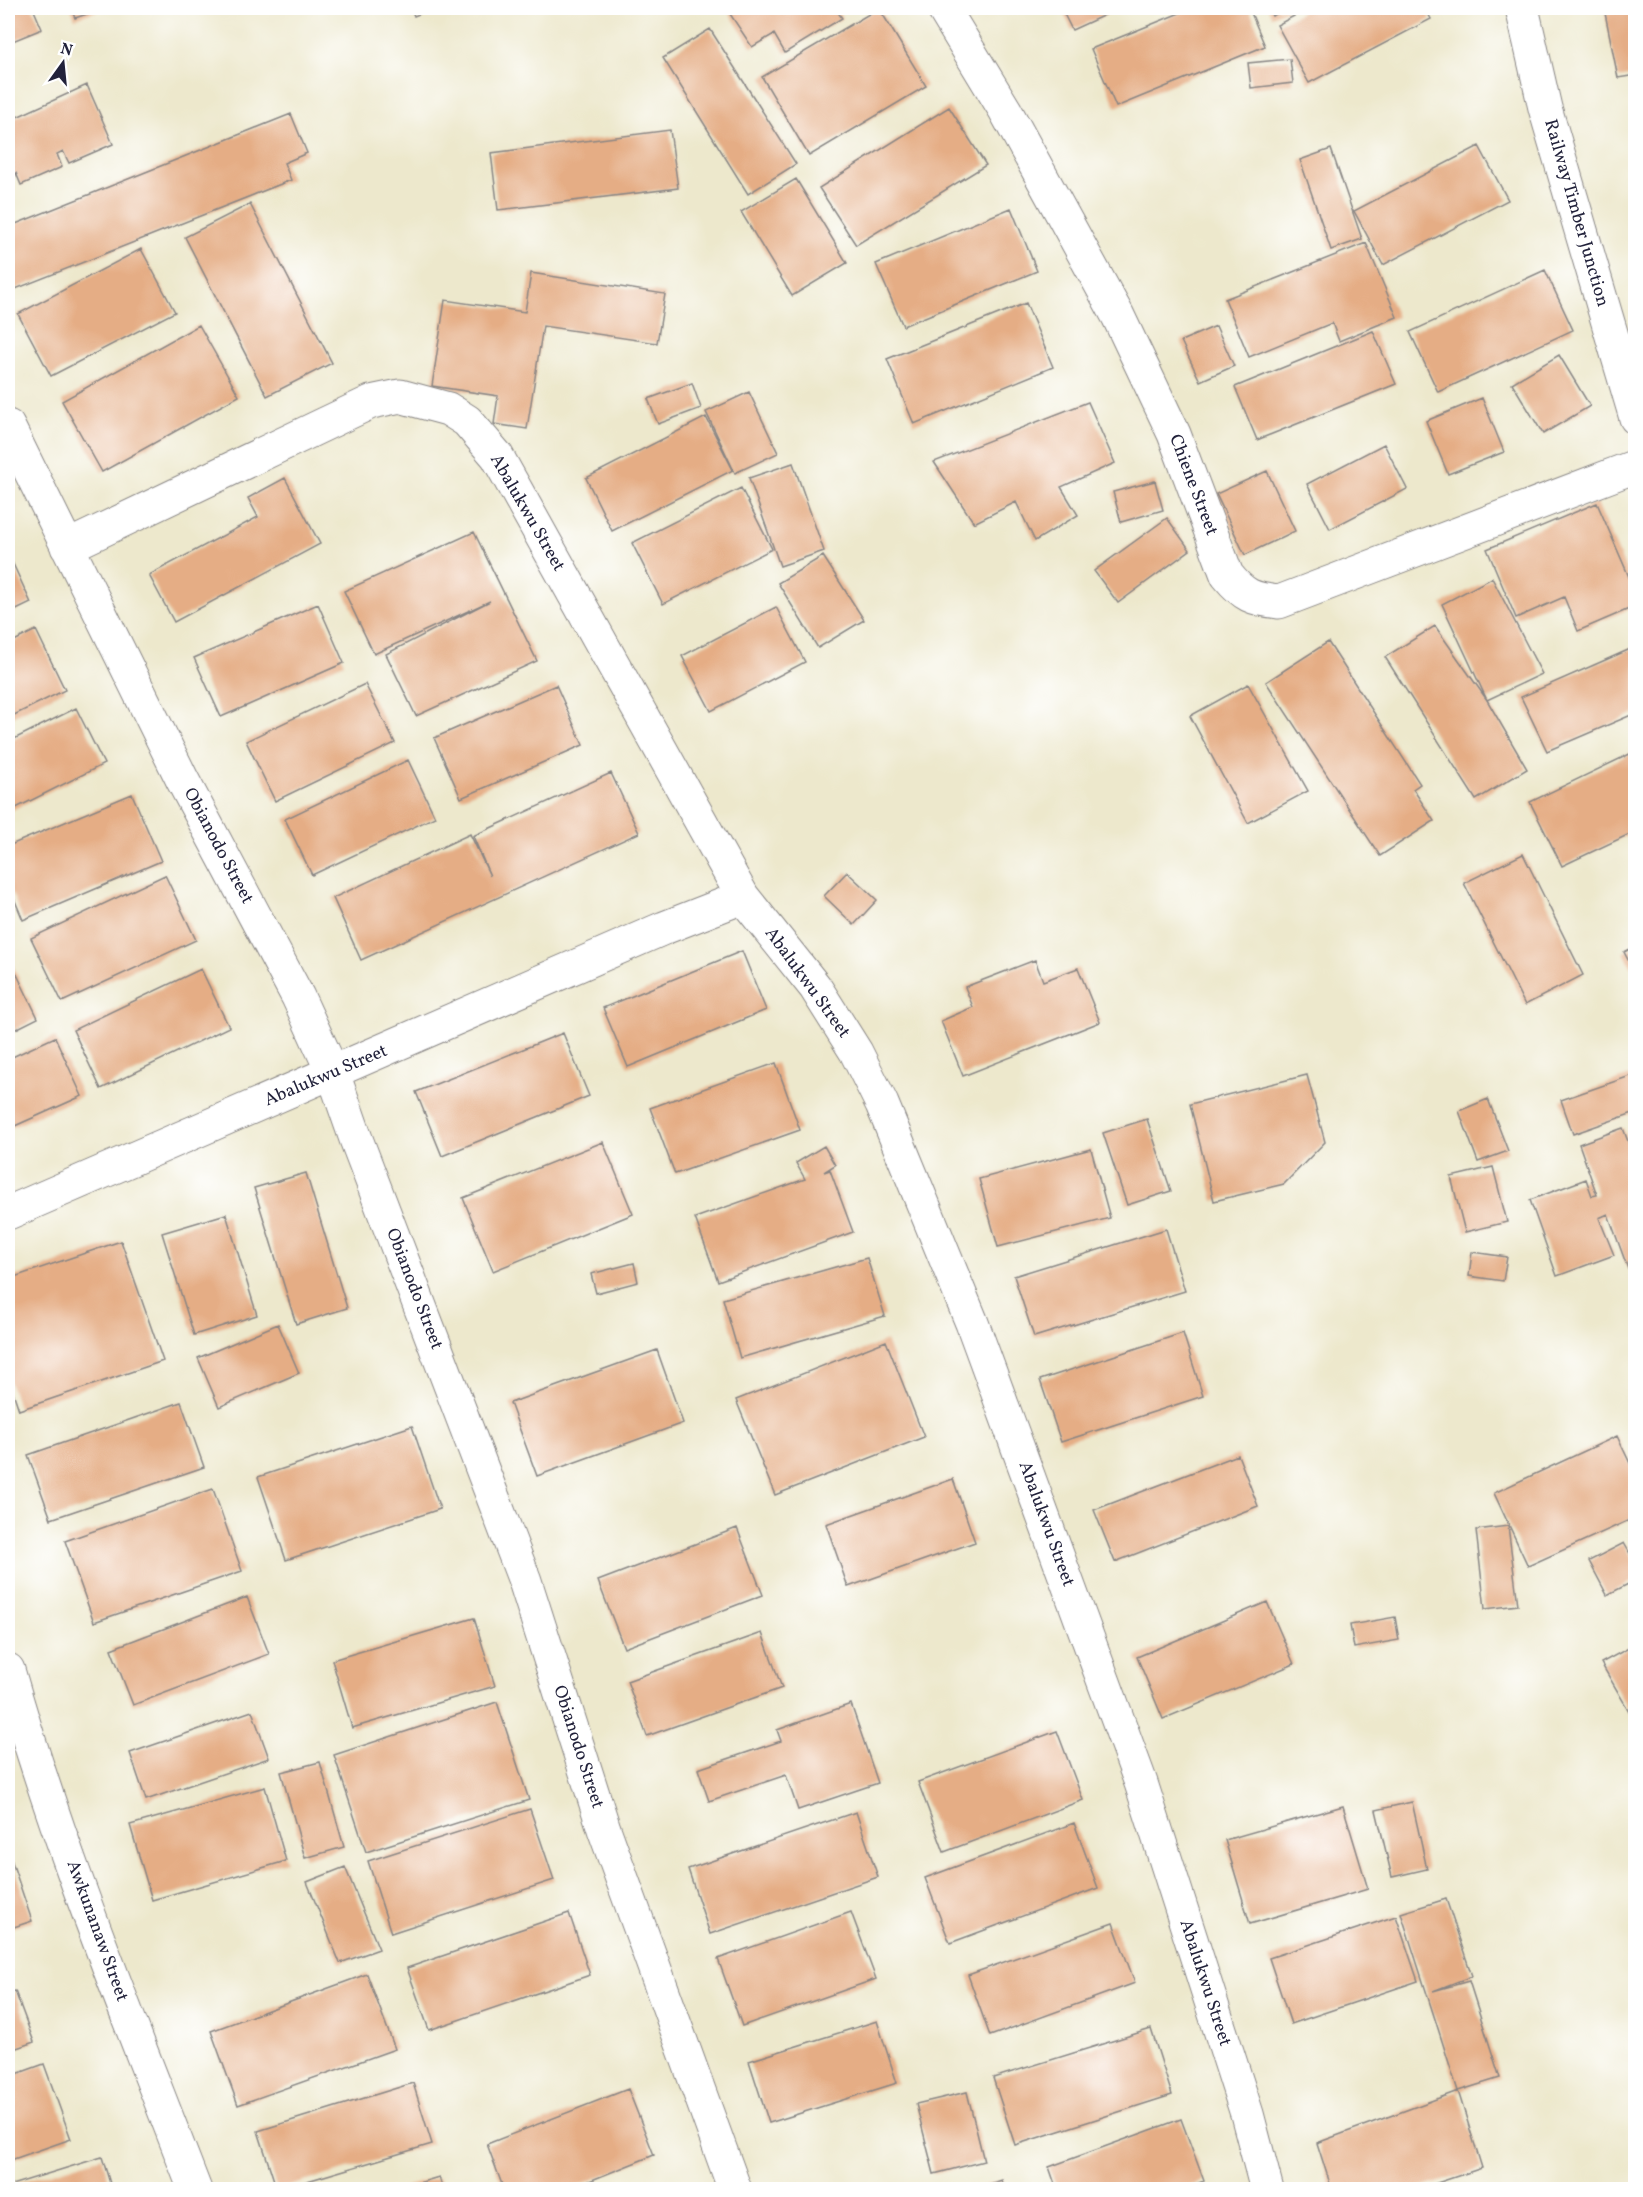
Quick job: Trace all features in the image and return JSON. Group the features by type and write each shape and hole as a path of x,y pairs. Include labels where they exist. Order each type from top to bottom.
{"street":[{"name":"Chiene Street","path":"943,8 1005,110 1118,316 1174,434 1227,575 1242,593 1259,600 1279,602 1635,466"},
{"name":"Railway Timber Junction","path":"1522,8 1545,108 1635,418"},
{"name":"Abalukwu Street","path":"67,547 371,402 400,396 448,409 467,421 496,456 743,897 814,987 856,1052 882,1104 972,1323 1141,1783 1247,2114 1267,2190"},
{"name":"Obianodo Street","path":"8,426 182,780 298,997 333,1072 356,1139 525,1581 604,1829 735,2190"},
{"name":"Abalukwu Street","path":"8,1213 664,928 743,897"},
{"name":"Awkunanaw Street","path":"8,1670 24,1727 87,1908 195,2190"}],"building":[{"path":"8,8 33,8 42,29 8,43"},
{"path":"71,8 105,8 75,18"},
{"path":"411,8 434,8 414,16"},
{"path":"726,8 835,8 842,18 785,53 774,34 752,47"},
{"path":"879,8 926,86 809,156 762,77"},
{"path":"1061,8 1120,8 1072,30"},
{"path":"1192,8 1249,8 1265,46 1116,107 1091,49"},
{"path":"1268,8 1290,8 1272,16"},
{"path":"1309,8 1425,8 1431,19 1309,83 1277,25"},
{"path":"1636,8 1636,75 1618,78 1605,13"},
{"path":"710,29 796,164 748,194 663,58"},
{"path":"1290,59 1293,83 1251,88 1248,63"},
{"path":"87,85 113,144 69,163 63,151 57,154 62,167 21,185 16,173 8,176 8,121"},
{"path":"949,107 986,165 856,245 819,188"},
{"path":"291,114 307,153 284,163 291,180 8,292 8,227"},
{"path":"670,130 678,188 498,210 491,153"},
{"path":"1479,146 1508,200 1383,265 1354,211"},
{"path":"1331,149 1362,239 1331,250 1300,160"},
{"path":"796,179 847,263 792,296 741,212"},
{"path":"250,204 332,363 267,396 185,237"},
{"path":"1011,208 1037,271 903,326 876,264"},
{"path":"1366,243 1397,317 1339,341 1332,323 1249,357 1225,299"},
{"path":"141,249 175,312 51,376 18,314"},
{"path":"1545,270 1573,330 1438,392 1410,332"},
{"path":"531,273 665,294 657,343 543,326 527,429 494,424 498,396 432,386 445,300 525,312"},
{"path":"1026,303 1053,367 914,424 887,359"},
{"path":"199,325 239,396 102,472 62,401"},
{"path":"1216,326 1234,366 1200,381 1181,341"},
{"path":"1373,331 1396,384 1257,440 1235,387"},
{"path":"1559,355 1590,406 1543,434 1512,383"},
{"path":"692,383 701,408 658,424 648,399"},
{"path":"749,392 778,453 735,473 706,412"},
{"path":"1482,398 1504,452 1448,474 1426,421"},
{"path":"1088,402 1115,463 1061,487 1078,515 1035,541 1016,502 974,523 934,462"},
{"path":"706,417 733,470 612,531 586,478"},
{"path":"1384,444 1407,489 1330,529 1307,484"},
{"path":"793,463 824,551 780,566 749,478"},
{"path":"1267,471 1295,531 1245,555 1216,494"},
{"path":"285,478 320,544 174,622 149,575 258,517 248,498"},
{"path":"1155,481 1163,510 1121,522 1113,492"},
{"path":"741,488 772,549 663,604 632,543"},
{"path":"1597,503 1636,593 1636,606 1578,631 1564,597 1516,618 1487,549"},
{"path":"1167,518 1190,550 1118,603 1094,571"},
{"path":"474,532 537,661 416,716 386,654 490,601 374,654 344,591"},
{"path":"8,553 31,603 8,614"},
{"path":"823,556 864,620 818,648 778,583"},
{"path":"1492,578 1542,674 1487,700 1442,604"},
{"path":"318,604 344,663 221,717 194,658"},
{"path":"776,607 805,662 711,711 682,656"},
{"path":"1435,626 1487,700 1527,769 1476,800 1385,657"},
{"path":"36,630 65,690 8,718 8,644"},
{"path":"1328,642 1420,784 1413,789 1434,821 1380,856 1266,682"},
{"path":"1635,647 1636,713 1547,751 1521,697"},
{"path":"365,684 395,743 275,801 246,741"},
{"path":"1248,684 1308,791 1248,823 1190,716"},
{"path":"556,685 583,745 461,798 434,738"},
{"path":"76,708 104,764 8,812 8,742"},
{"path":"1636,751 1636,831 1562,866 1530,802"},
{"path":"408,760 435,817 312,875 285,819"},
{"path":"611,773 639,833 361,960 333,898 470,834 490,876 473,836"},
{"path":"132,794 161,861 23,920 8,884 8,846"},
{"path":"1523,854 1583,975 1525,1005 1464,883"},
{"path":"847,872 877,900 854,925 824,896"},
{"path":"165,875 196,940 62,1002 31,938"},
{"path":"1636,946 1636,975 1624,952"},
{"path":"742,951 766,1010 628,1067 603,1008"},
{"path":"8,956 38,1018 8,1033"},
{"path":"1035,960 1043,981 1078,968 1100,1022 963,1076 941,1021 973,1007 965,987"},
{"path":"201,969 229,1027 101,1089 73,1030"},
{"path":"563,1033 589,1096 442,1156 416,1092"},
{"path":"55,1037 82,1096 8,1129 8,1059"},
{"path":"776,1063 800,1130 675,1174 650,1108"},
{"path":"1636,1074 1636,1112 1573,1134 1561,1100"},
{"path":"1307,1075 1325,1142 1284,1184 1214,1201 1190,1104"},
{"path":"1488,1099 1508,1151 1478,1162 1459,1111"},
{"path":"1147,1119 1171,1191 1127,1205 1103,1133"},
{"path":"1623,1128 1636,1163 1636,1266 1628,1269 1608,1214 1599,1218 1614,1255 1557,1276 1530,1200 1586,1179 1592,1196 1597,1195 1579,1144"},
{"path":"603,1142 633,1214 493,1271 463,1198"},
{"path":"824,1146 835,1165 824,1172 830,1170 853,1232 718,1281 695,1218 805,1179 796,1163"},
{"path":"1091,1149 1110,1218 998,1247 979,1179"},
{"path":"1493,1167 1507,1222 1465,1232 1451,1177"},
{"path":"306,1173 347,1308 296,1324 254,1188"},
{"path":"226,1214 257,1315 194,1335 162,1233"},
{"path":"1166,1229 1185,1291 1034,1337 1014,1276"},
{"path":"121,1241 163,1361 19,1410 8,1377 8,1279"},
{"path":"1472,1252 1507,1257 1503,1281 1469,1276"},
{"path":"867,1258 885,1316 740,1358 723,1299"},
{"path":"634,1263 638,1282 596,1293 591,1274"},
{"path":"278,1324 299,1373 219,1407 198,1358"},
{"path":"1183,1333 1203,1396 1061,1442 1040,1380"},
{"path":"886,1341 924,1437 775,1495 736,1400"},
{"path":"657,1350 683,1423 537,1476 510,1403"},
{"path":"181,1402 204,1467 51,1519 28,1455"},
{"path":"412,1426 440,1509 286,1560 258,1477"},
{"path":"1617,1436 1636,1476 1636,1517 1528,1566 1494,1493"},
{"path":"1238,1455 1258,1506 1115,1562 1094,1510"},
{"path":"953,1479 975,1542 848,1587 826,1524"},
{"path":"213,1489 242,1571 94,1622 65,1541"},
{"path":"1508,1526 1518,1605 1485,1609 1476,1530"},
{"path":"737,1528 763,1595 624,1648 598,1581"},
{"path":"1624,1543 1636,1564 1636,1580 1607,1595 1589,1561"},
{"path":"247,1597 269,1654 133,1705 111,1649"},
{"path":"1267,1602 1294,1664 1163,1719 1137,1657"},
{"path":"1395,1617 1399,1640 1354,1648 1350,1625"},
{"path":"474,1618 495,1686 352,1728 332,1660"},
{"path":"762,1633 782,1688 647,1736 627,1681"},
{"path":"1636,1644 1636,1716 1633,1718 1601,1663"},
{"path":"497,1702 529,1800 366,1852 334,1755"},
{"path":"851,1704 878,1783 798,1810 786,1775 709,1801 698,1769 781,1741 777,1730"},
{"path":"252,1711 269,1758 146,1800 130,1753"},
{"path":"1057,1731 1083,1800 944,1852 918,1782"},
{"path":"320,1762 344,1847 305,1858 281,1772"},
{"path":"265,1787 286,1861 152,1900 130,1825"},
{"path":"1412,1802 1427,1869 1392,1877 1376,1810"},
{"path":"1343,1806 1368,1889 1250,1924 1225,1840"},
{"path":"530,1809 554,1880 391,1933 368,1861"},
{"path":"856,1812 878,1877 710,1934 688,1869"},
{"path":"1074,1823 1098,1888 950,1943 925,1878"},
{"path":"8,1850 32,1921 8,1929"},
{"path":"345,1867 379,1949 340,1963 307,1882"},
{"path":"1446,1899 1472,1976 1433,1991 1469,1981 1500,2078 1458,2091 1401,1913"},
{"path":"851,1912 876,1979 742,2026 718,1959"},
{"path":"569,1913 590,1975 429,2030 407,1968"},
{"path":"1396,1916 1418,1981 1291,2024 1269,1958"},
{"path":"1113,1923 1135,1983 990,2036 968,1975"},
{"path":"367,1974 395,2049 238,2105 211,2031"},
{"path":"15,1991 34,2042 8,2051 8,1994"},
{"path":"877,2021 897,2083 769,2123 749,2061"},
{"path":"1151,2029 1172,2095 1015,2145 993,2078"},
{"path":"44,2064 71,2139 8,2161 8,2077"},
{"path":"413,2083 432,2144 277,2190 258,2131"},
{"path":"628,2089 654,2155 567,2190 504,2190 487,2144"},
{"path":"1458,2091 1482,2168 1416,2190 1332,2190 1317,2143"},
{"path":"967,2092 984,2161 934,2174 916,2104"},
{"path":"1181,2119 1204,2181 1180,2190 1057,2190 1049,2167"},
{"path":"102,2157 112,2190 8,2190 8,2186"},
{"path":"439,2177 443,2190 398,2190 398,2189"},
{"path":"1002,2180 1005,2190 974,2189"}]}
